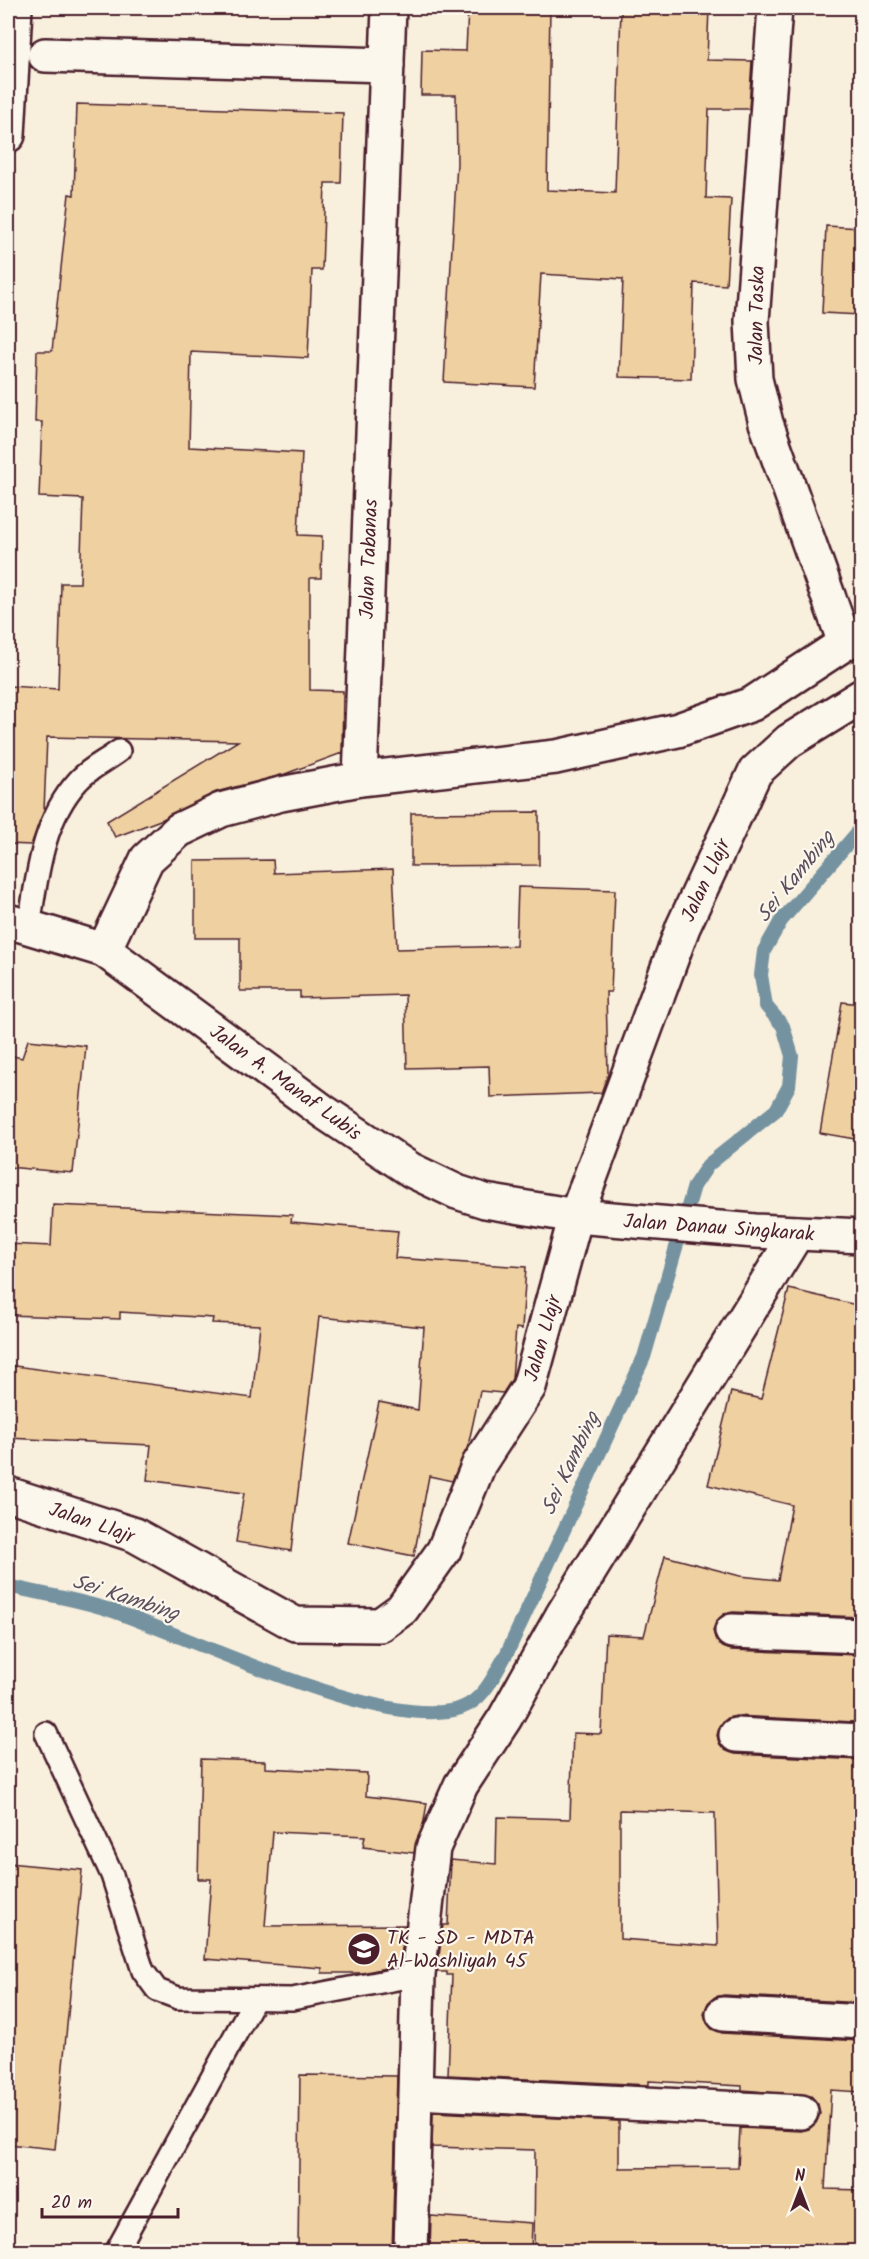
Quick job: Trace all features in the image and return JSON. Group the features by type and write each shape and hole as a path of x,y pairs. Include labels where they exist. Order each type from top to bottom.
{"street":[{"path":"8,135 15,8"},
{"name":"Jalan Tabanas","path":"360,779 389,8"},
{"name":"Jalan Taska","path":"775,8 752,321 755,379 773,443 853,638"},
{"path":"45,55 387,65"},
{"path":"104,950 147,859 179,830 221,810 281,794 360,779 556,758 678,730 752,704 853,638"},
{"name":"Jalan Llajr","path":"8,1494 135,1535 295,1624 380,1625 402,1609 444,1550 479,1464 529,1387 576,1216 683,927 755,772 789,741 861,696"},
{"name":"Jalan A. Manaf Lubis","path":"18,924 104,950 324,1112 411,1170 457,1192 485,1201 576,1216"},
{"name":"Jalan Danau Singkarak","path":"576,1216 755,1231 861,1236"},
{"path":"411,2252 418,1975 433,1848 461,1785 505,1718 562,1616 797,1233"},
{"path":"732,1631 861,1636"},
{"path":"736,1735 861,1741"},
{"path":"723,2013 861,2022"},
{"path":"416,2092 801,2112"}],"lane":[{"path":"18,924 37,873 52,818 78,780 119,752"},
{"path":"46,1733 112,1875 143,1971 156,1990 178,1998 292,1999 418,1975"},
{"path":"116,2252 255,1999"}],"building":[{"path":"468,8 550,8 547,190 615,193 621,8 709,8 707,60 752,61 749,109 709,109 706,198 731,199 726,285 694,283 691,379 619,377 623,279 541,274 534,387 444,382 457,163 456,95 421,95 422,50 466,51"},
{"path":"77,104 343,113 341,183 325,183 322,270 312,270 308,358 191,352 189,447 302,453 298,535 322,536 321,578 310,578 310,690 343,691 342,753 285,774 216,792 163,819 115,837 107,821 238,741 47,737 44,811 31,845 8,844 8,686 58,689 61,583 80,583 83,499 39,497 42,422 35,422 37,351 52,351 69,194 74,195"},
{"path":"826,226 861,228 861,315 822,313"},
{"path":"539,812 539,865 411,866 411,813"},
{"path":"273,860 274,873 393,869 397,949 516,946 518,887 615,890 611,992 606,992 608,1074 601,1093 490,1097 489,1066 407,1068 405,995 300,998 300,991 240,991 240,938 195,938 195,861"},
{"path":"842,1002 861,1004 861,1140 820,1133"},
{"path":"28,1040 86,1046 73,1173 8,1167 8,1055 22,1058"},
{"path":"53,1205 292,1215 291,1222 398,1231 395,1258 526,1267 522,1329 516,1328 512,1379 503,1393 480,1391 468,1446 452,1481 429,1476 414,1556 348,1543 379,1402 418,1410 424,1327 319,1317 291,1551 236,1542 244,1493 147,1480 151,1445 8,1438 8,1365 252,1398 260,1325 212,1323 213,1318 120,1312 120,1319 8,1315 8,1244 51,1246"},
{"path":"789,1289 861,1306 861,1617 733,1612 724,1614 717,1621 713,1631 716,1640 723,1647 731,1650 859,1655 854,1722 736,1716 728,1718 721,1724 717,1735 719,1743 725,1750 735,1754 861,1760 861,2003 724,1995 715,1997 708,2003 704,2014 712,2029 722,2033 861,2041 861,2092 831,2090 825,2189 861,2190 861,2252 534,2252 535,2150 432,2147 433,2112 619,2121 619,2168 738,2167 740,2128 801,2131 809,2129 816,2123 820,2114 818,2104 811,2096 742,2090 742,2086 649,2081 649,2085 448,2075 452,1975 447,1975 447,1972 437,1972 443,1925 448,1925 451,1860 496,1864 497,1817 570,1819 573,1733 601,1734 606,1634 644,1636 665,1556 740,1576 778,1580 792,1505 708,1485 731,1392 761,1399","holes":["620,1810 715,1813 718,1946 620,1939"]},
{"path":"201,1759 265,1761 265,1768 367,1773 366,1796 427,1803 414,1853 363,1847 365,1836 273,1832 265,1926 405,1925 400,1965 362,1973 322,1973 322,1968 205,1959 211,1879 198,1879"},
{"path":"8,1863 82,1870 55,2149 8,2144"},
{"path":"300,2075 397,2076 392,2252 298,2252"},
{"path":"431,2216 532,2223 531,2252 430,2252"}],"waterway":[{"name":"Sei Kambing","path":"8,1586 110,1610 287,1678 338,1695 386,1707 428,1712 461,1708 477,1699 507,1653 644,1357 694,1186 708,1165 776,1110 789,1086 792,1056 783,1026 766,1006 761,975 764,951 781,921 862,827"}],"place":[{"name":"TK - SD - MDTA Al-Washliyah 45","path":"364,1949"}]}
